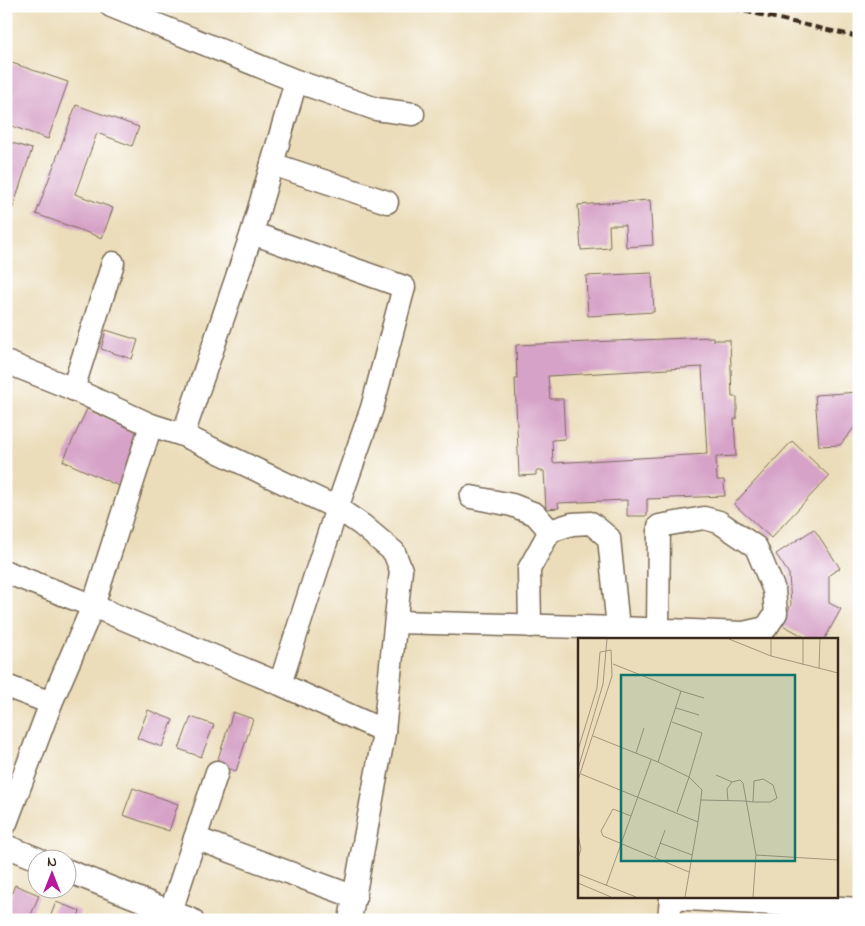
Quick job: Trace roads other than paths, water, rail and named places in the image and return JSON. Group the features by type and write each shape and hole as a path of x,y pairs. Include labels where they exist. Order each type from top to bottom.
{"street":[{"path":"112,6 296,82 376,109 413,114"},
{"path":"183,435 252,233 296,82"},
{"path":"272,164 387,202"},
{"path":"252,233 404,287 372,408 337,508 280,684"},
{"path":"73,388 113,263"},
{"path":"6,362 73,388 151,425 183,435 337,508 362,525 394,552 402,570 384,732 350,920"},
{"path":"6,823 51,703 93,606 151,425"},
{"path":"471,497 512,505 535,514 550,531"},
{"path":"396,622 530,626 620,634 658,630 743,633 766,628 776,613 774,590 756,547 719,522 704,518 659,526 658,630"},
{"path":"530,626 529,569 550,531 572,524 590,523 609,538 620,634"},
{"path":"6,572 280,684 384,730"},
{"path":"6,686 51,703"},
{"path":"170,911 217,772"},
{"path":"195,838 355,896"},
{"path":"6,846 28,855"},
{"path":"78,874 192,920"},
{"path":"669,920 671,898"},
{"path":"687,898 859,909"}],"railway":[{"path":"721,6 859,37"}]}
